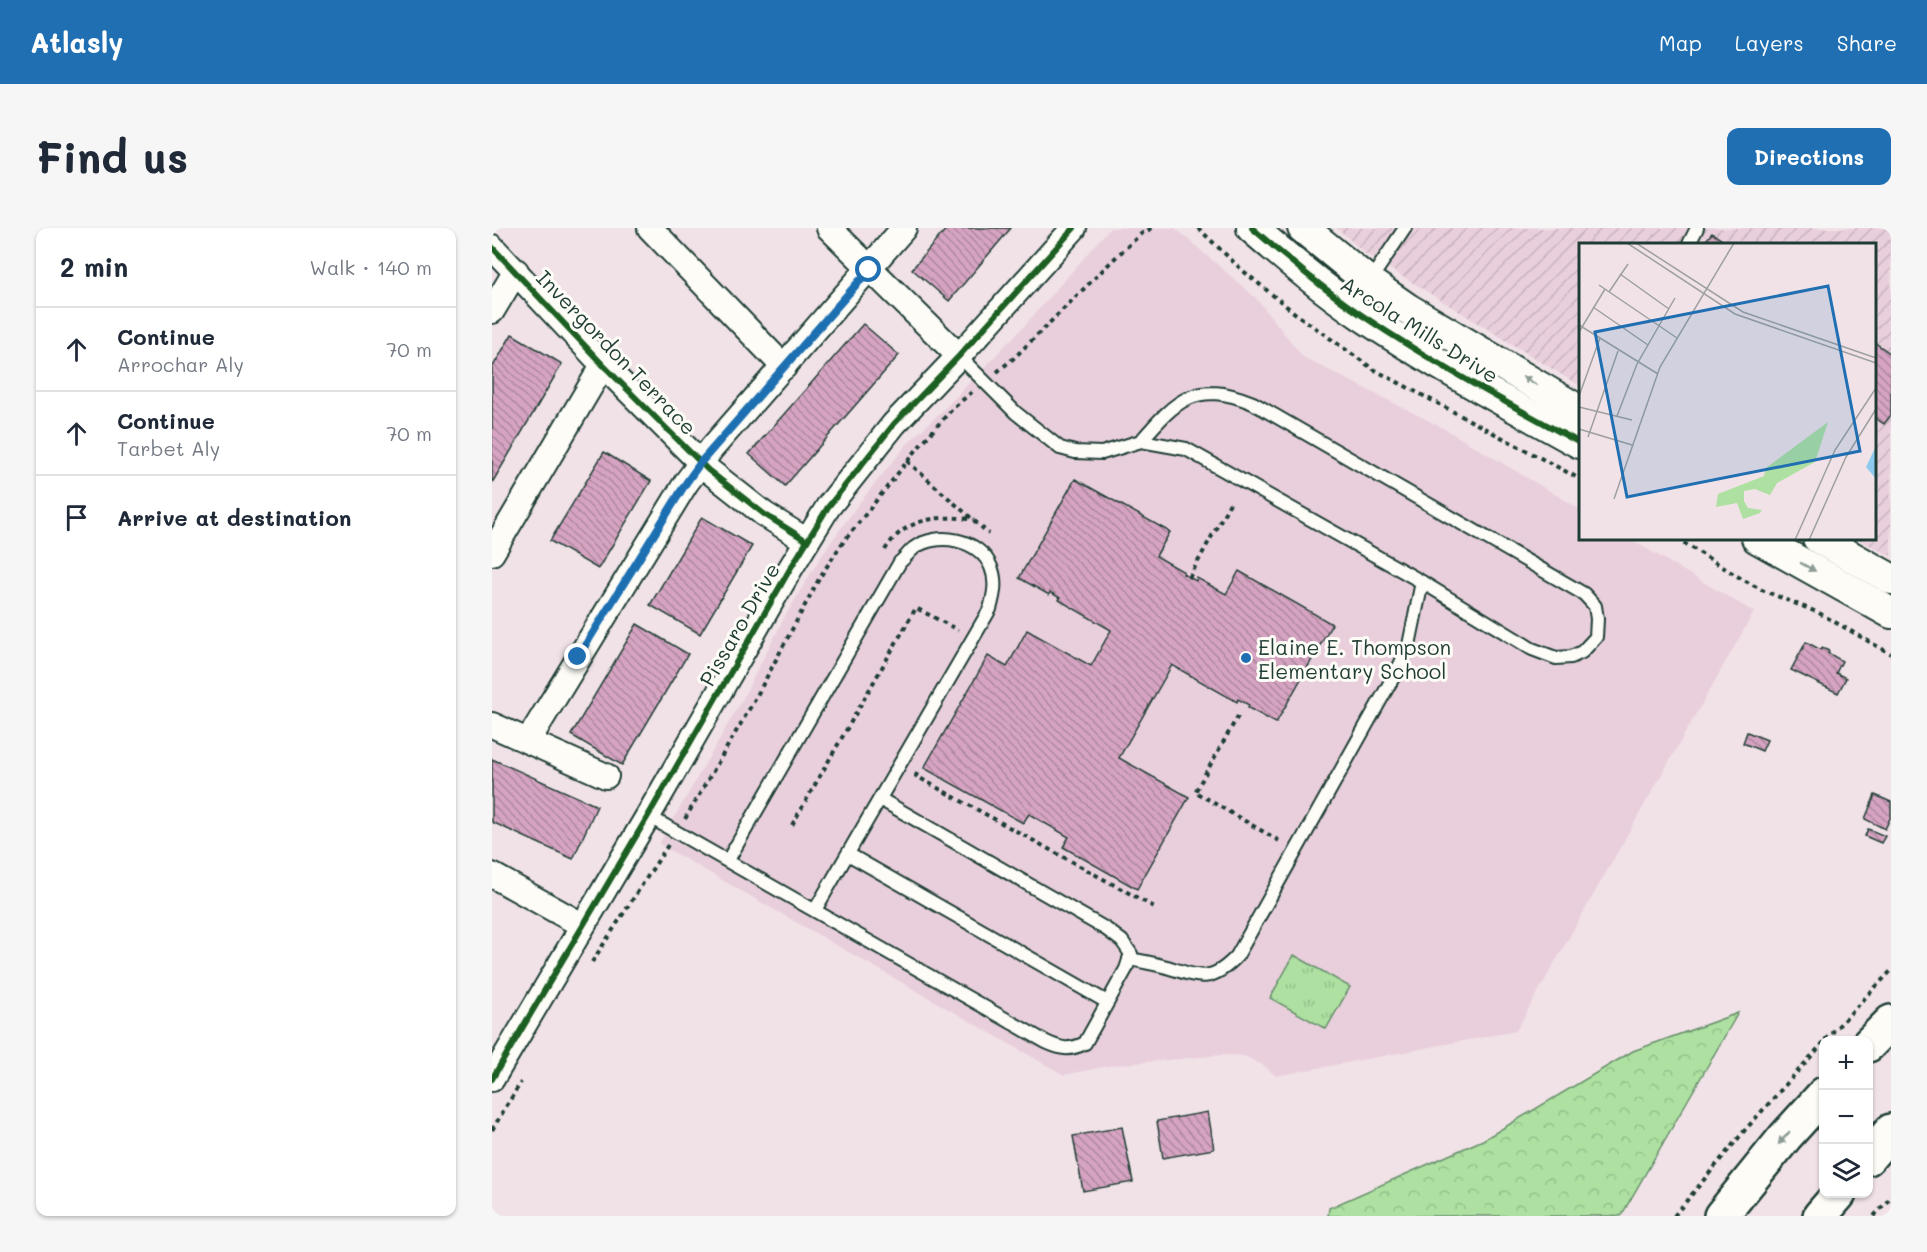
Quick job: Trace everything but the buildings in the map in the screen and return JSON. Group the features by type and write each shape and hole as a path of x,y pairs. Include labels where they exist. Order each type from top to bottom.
{"main road":[{"path":"1873,1042 1891,1022"},
{"path":"1721,1216 1785,1137 1819,1100"},
{"path":"1873,1153 1891,1131"},
{"path":"1820,1216 1836,1198"}],"street":[{"path":"650,228 784,367"},
{"path":"829,228 869,270 959,356"},
{"path":"528,741 701,462 904,228"},
{"name":"Pissaro Drive","path":"492,1079 828,507 894,424 959,356 1074,228"},
{"name":"Arcola Mills Drive","path":"1252,228 1319,285 1363,316 1481,389 1579,442"},
{"name":"Arcola Mills Drive","path":"1303,228 1369,282 1408,309 1579,410"},
{"name":"Invergordon Terrace","path":"492,247 603,365 701,462 764,514 807,541"},
{"path":"492,310 516,271"},
{"path":"492,553 603,365"},
{"path":"1761,540 1891,613"},
{"path":"1822,540 1891,579"},
{"path":"492,725 606,776"},
{"path":"492,875 582,925"}],"lane":[{"path":"1369,282 1405,228"},
{"path":"1690,243 1697,228"},
{"path":"959,356 1016,413 1060,448 1075,452 1102,453 1141,441 1186,448 1422,582 1532,649 1556,658 1571,657 1582,652 1596,637 1598,619 1595,606 1584,594 1253,403 1236,396 1216,392 1197,394 1181,400 1162,416 1141,441"},
{"path":"728,860 900,562 914,548 934,539 954,540 971,546 983,555 991,567 994,594 990,609 815,910"},
{"path":"1130,959 1153,963 1197,977 1225,969 1237,956 1294,850 1400,665 1409,645 1422,582"},
{"path":"648,816 1062,1050 1075,1048 1085,1043 1130,959 1131,954 1122,941 1106,929 880,799"},
{"path":"848,854 1107,1002"}],"path":[{"path":"589,965 676,832 754,701 820,577 841,545 907,461 953,408 1014,358 1117,256 1152,228"},
{"path":"1198,228 1242,270 1296,314 1373,369 1579,478"},
{"path":"907,461 996,540"},
{"path":"1189,578 1231,501"},
{"path":"1679,540 1762,590 1820,613 1891,654"},
{"path":"792,825 916,608 973,639"},
{"path":"1238,716 1195,792 1294,850"},
{"path":"922,766 916,776 1156,908"},
{"path":"1830,1036 1891,971"},
{"path":"1674,1216 1745,1130 1819,1048"},
{"path":"492,1130 522,1079"},
{"path":"1874,1216 1891,1197"}],"shaded area":[{"name":"Elaine E. Thompson Elementary School","path":"1110,228 1175,228 1256,298 1303,357 1445,429 1579,508 1579,540 1632,540 1754,612 1516,1031 1276,1076 1263,1065 1244,1056 1223,1055 1113,1065 1064,1075 659,844 743,698 784,618 823,553 860,502 908,443 1026,324"},
{"path":"1337,228 1891,228 1891,556 1860,540 1876,540 1876,243 1579,243 1579,385 1366,254"}],"green space":[{"path":"1294,955 1350,987 1326,1029 1270,998"},
{"path":"1738,1013 1621,1216 1328,1216 1329,1208 1483,1140 1633,1051"}],"cycle path":[{"path":"492,1079 828,507 894,424 959,356 1074,228"},
{"path":"1252,228 1320,285 1363,316 1443,366 1579,442"},
{"path":"492,247 603,365 708,470 764,514 807,541"}],"place":[{"name":"Elaine E. Thompson Elementary School","path":"1246,658"}],"route":[{"path":"578,657 701,462 869,270"}]}
